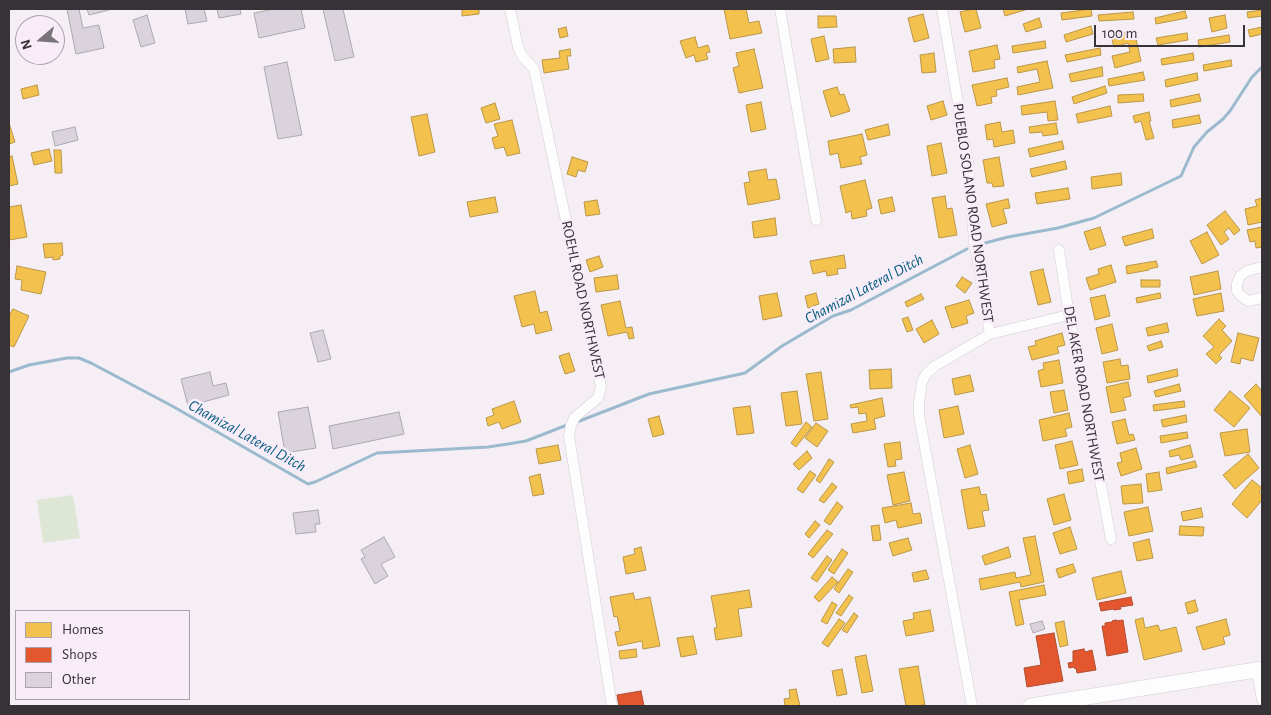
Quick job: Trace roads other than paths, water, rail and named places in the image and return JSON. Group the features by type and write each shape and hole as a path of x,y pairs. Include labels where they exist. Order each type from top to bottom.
{"main road":[{"path":"1031,706 1260,670"}],"street":[{"name":"ROEHL ROAD NORTHWEST","path":"510,9 518,47 522,56 534,69 601,387 598,398 575,417 569,436 612,706"},
{"path":"780,9 816,220"},
{"name":"PUEBLO SOLANO ROAD NORTHWEST","path":"942,9 968,162 974,241 990,334 935,366 926,374 922,382 919,414 972,706"},
{"name":"DEL AKER ROAD NORTHWEST","path":"1059,250 1111,539"},
{"path":"1262,267 1247,270 1240,276 1237,284 1237,291 1248,301 1262,298"},
{"path":"990,334 1070,315"},
{"path":"1260,670 1262,700"}],"waterway":[{"name":"Chamizal Lateral Ditch","path":"985,243 1058,228 1094,218 1181,176 1194,147 1230,111 1252,77 1262,67"},
{"name":"Chamizal Lateral Ditch","path":"577,422 649,394 745,373 782,346 833,316 851,310 967,249"},
{"name":"Chamizal Lateral Ditch","path":"9,372 29,365 67,358 79,358 174,407 308,484 377,453 488,447 526,441 567,425"}]}
